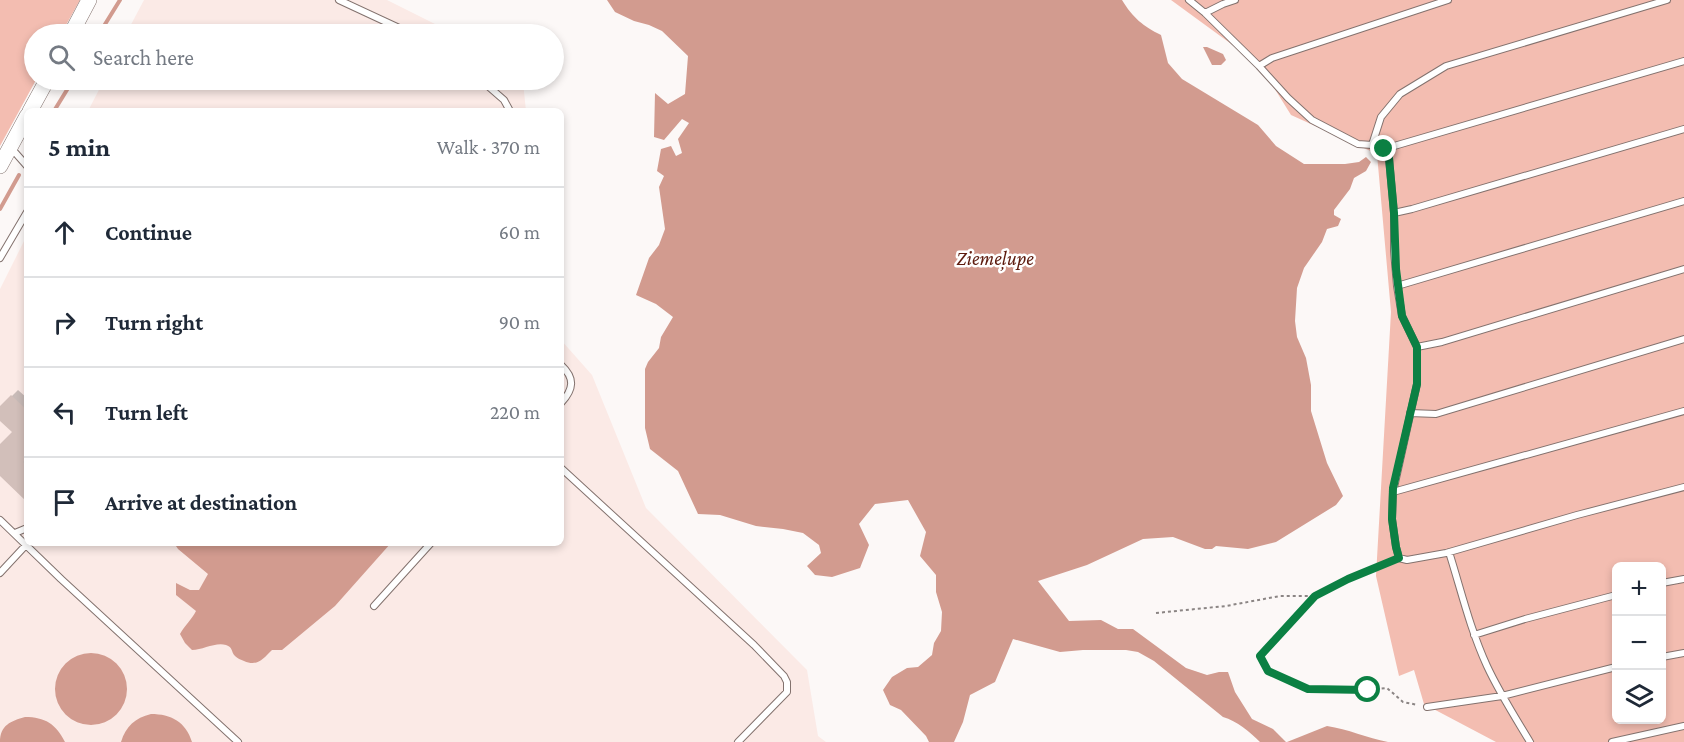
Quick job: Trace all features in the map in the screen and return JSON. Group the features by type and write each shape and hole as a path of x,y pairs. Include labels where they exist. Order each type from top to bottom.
{"street":[{"path":"76,24 89,0"},
{"path":"32,108 42,90"},
{"path":"0,166 24,121"}],"lane":[{"path":"339,0 391,24"},
{"path":"1189,0 1205,13 1312,120 1358,144 1384,149 1684,61"},
{"path":"1205,13 1235,0"},
{"path":"1259,66 1272,58 1448,0"},
{"path":"1372,145 1381,117 1400,94 1446,66 1667,0"},
{"path":"492,90 504,100 508,108"},
{"path":"1394,213 1684,129"},
{"path":"10,147 24,161"},
{"path":"1384,149 1389,158 1397,286 1402,316 1417,347 1417,384 1393,492 1392,519 1399,558 1407,560 1449,552 1684,487"},
{"path":"1397,286 1684,201"},
{"path":"0,258 24,217"},
{"path":"1417,347 1442,342 1684,269"},
{"path":"1410,413 1436,414 1684,339"},
{"path":"564,368 568,371 572,382 564,400"},
{"path":"1393,492 1684,411"},
{"path":"564,471 754,645 784,676 788,687 787,692 738,742"},
{"path":"0,520 24,543"},
{"path":"15,533 24,529"},
{"path":"0,573 25,546"},
{"path":"27,546 238,742"},
{"path":"374,606 428,546"},
{"path":"1449,552 1474,635 1487,666 1530,742"},
{"path":"1666,582 1684,579"},
{"path":"1474,635 1612,596"},
{"path":"1666,656 1684,653"},
{"path":"1427,707 1502,696 1612,668"},
{"path":"1612,742 1684,726"}],"path":[{"path":"1399,558 1348,579 1315,596 1260,656 1268,671 1308,689 1387,688 1403,702 1427,707"},
{"path":"1156,613 1227,606 1280,596 1315,596"}],"shaded area":[{"path":"0,0 80,0 67,24 24,24 24,90 31,90 0,146"},
{"path":"144,0 387,0 434,24 131,24"},
{"path":"1171,0 1684,0 1684,742 1496,742 1424,704 1414,670 1399,676 1376,576 1391,312 1377,154 1291,115 1260,65"},
{"path":"99,90 524,90 526,108 90,108"},
{"path":"24,241 24,546 564,546 564,343 592,375 646,508 807,670 818,736 826,742 0,742 0,289"}],"water":[{"name":"Ziemeļupe","path":"607,0 1122,0 1139,21 1161,35 1168,63 1182,79 1258,125 1276,146 1304,164 1345,164 1359,162 1366,157 1371,162 1366,171 1354,178 1350,189 1334,210 1334,215 1341,219 1338,226 1327,229 1322,242 1304,268 1297,288 1295,321 1297,337 1306,358 1311,385 1311,411 1327,463 1343,496 1336,505 1276,542 1248,549 1216,546 1212,549 1205,549 1173,537 1143,539 1087,565 1038,581 1069,621 1101,620 1118,629 1133,629 1186,668 1207,675 1228,672 1235,692 1252,719 1273,729 1286,742 1260,742 1243,727 1223,717 1154,661 1138,652 1083,650 1060,652 1013,639 995,682 970,695 963,722 954,742 929,742 901,710 890,705 883,690 892,677 907,668 918,667 932,655 934,643 941,631 942,612 936,592 936,575 920,556 926,532 908,500 875,504 859,524 869,545 860,568 832,577 815,575 807,566 821,553 819,545 803,533 756,526 720,515 698,514 678,471 650,449 645,428 645,369 659,348 661,337 673,317 656,304 636,295 649,258 659,245 665,229 659,187 664,176 657,171 661,149 671,146 676,156 682,153 678,139 689,123 682,119 664,140 654,137 655,93 668,104 685,94 688,56 662,31 615,12"},
{"path":"1203,47 1223,54 1226,60 1221,65 1212,65"},
{"path":"176,546 388,546 335,606 282,650 272,650 256,663 249,663 237,657 226,645 192,650 185,643 180,634 196,611 176,595 176,583 190,590 199,590 208,574"},
{"path":"98,653 117,663 125,675 127,689 125,703 117,715 105,723 84,725 65,715 57,703 55,682 65,663 77,655"},
{"path":"151,714 177,720 186,729 192,742 121,742 132,724"},
{"path":"25,717 38,718 54,726 65,742 0,742 2,731 7,725"},
{"path":"1327,726 1342,729 1388,742 1287,742"}],"building":[{"path":"11,395 24,407 24,499 0,476 0,444 12,432 0,421 0,406"}],"waterway":[{"path":"105,24 120,0"},
{"path":"56,108 67,90"},
{"path":"0,209 19,175"}],"route":[{"path":"1368,690 1308,689 1268,671 1260,656 1315,596 1348,579 1399,558 1392,519 1393,488 1417,384 1417,347 1402,316 1394,251 1394,213 1389,158 1384,149"}]}
